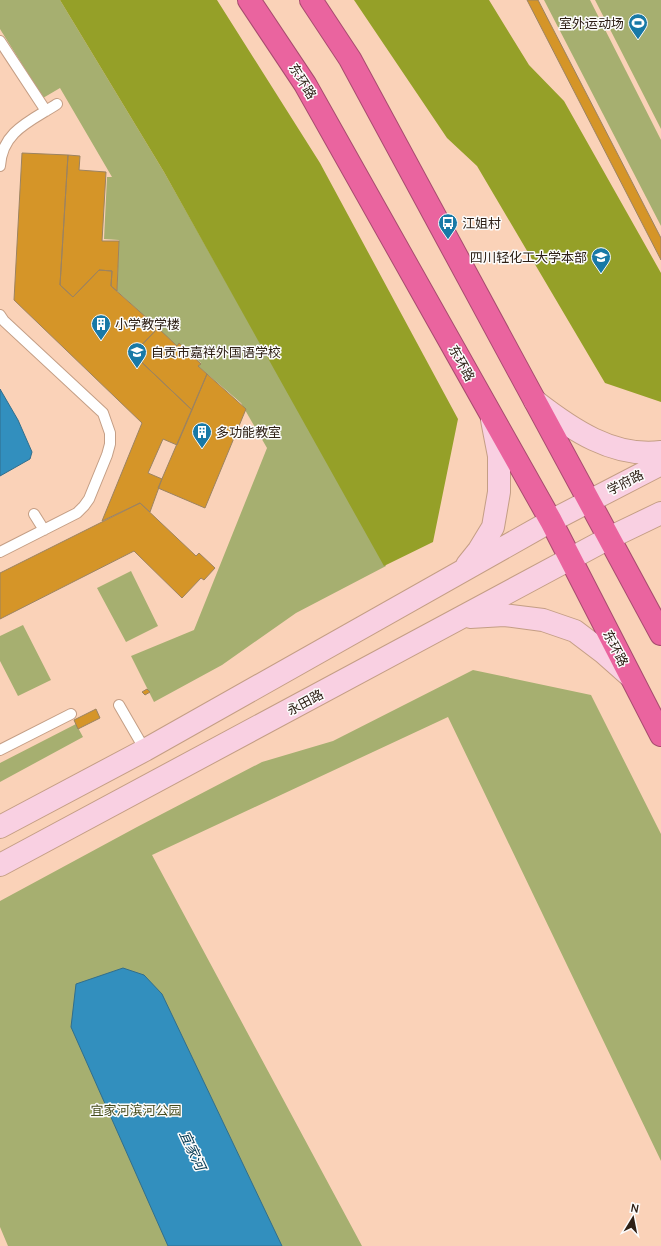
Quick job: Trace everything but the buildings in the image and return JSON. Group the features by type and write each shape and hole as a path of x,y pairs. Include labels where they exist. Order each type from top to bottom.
{"highway":[{"name":"东环路","path":"249,0 305,84 551,521 661,735"},
{"path":"312,0 350,59 661,634"}],"main road":[{"path":"535,401 559,420 584,435 614,448 648,454 661,452"},
{"path":"462,571 480,550 493,527 499,492 499,456 491,415"},
{"name":"学府路","path":"589,500 661,464"},
{"path":"0,827 145,750 589,500"},
{"path":"610,538 661,513"},
{"name":"永田路","path":"0,865 610,538"},
{"path":"465,617 504,616 543,620 575,631 604,653 631,677"}],"lane":[{"path":"0,41 46,111"},
{"path":"0,166 2,152 10,136 57,104"},
{"path":"0,315 4,321 103,413 110,433 110,444 107,455 89,499 84,506 77,513 0,552"},
{"path":"34,514 44,530"},
{"path":"119,705 145,750"},
{"path":"0,750 71,714"}],"green space":[{"path":"0,0 60,0 164,172 386,566 296,613 222,665 154,702 131,656 194,630 267,448 241,403 198,366 201,363 180,344 177,346 117,291 119,240 104,239 107,177 112,177 60,88 43,98 0,29"},
{"path":"60,0 217,0 320,163 458,419 433,542 384,566 164,172"},
{"name":"四川轻化工大学本部","path":"354,0 489,0 529,65 564,101 661,273 661,402 605,383 477,166 447,138"},
{"path":"544,0 590,0 661,140 661,226"},
{"name":"室外运动场","path":"595,0 661,0 661,129"},
{"path":"131,571 158,626 126,642 97,588"},
{"path":"23,625 51,680 18,696 0,661 0,636"},
{"name":"宜家河滨河公园","path":"473,670 591,695 661,834 661,1161 448,717 152,855 362,1246 8,1246 0,1227 0,901 262,762 333,741"},
{"path":"76,724 83,737 0,782 0,763"}],"water":[{"path":"0,389 18,420 32,452 30,459 0,476"},
{"name":"宜家河","path":"123,968 144,975 162,994 282,1246 168,1246 71,1027 76,984"}],"place":[{"name":"室外运动场","path":"638,40"},
{"name":"江姐村","path":"448,240"},
{"name":"四川轻化工大学本部","path":"601,274"},
{"name":"小学教学楼","path":"101,341"},
{"name":"自贡市嘉祥外国语学校","path":"137,369"},
{"name":"多功能教室","path":"202,449"}]}
